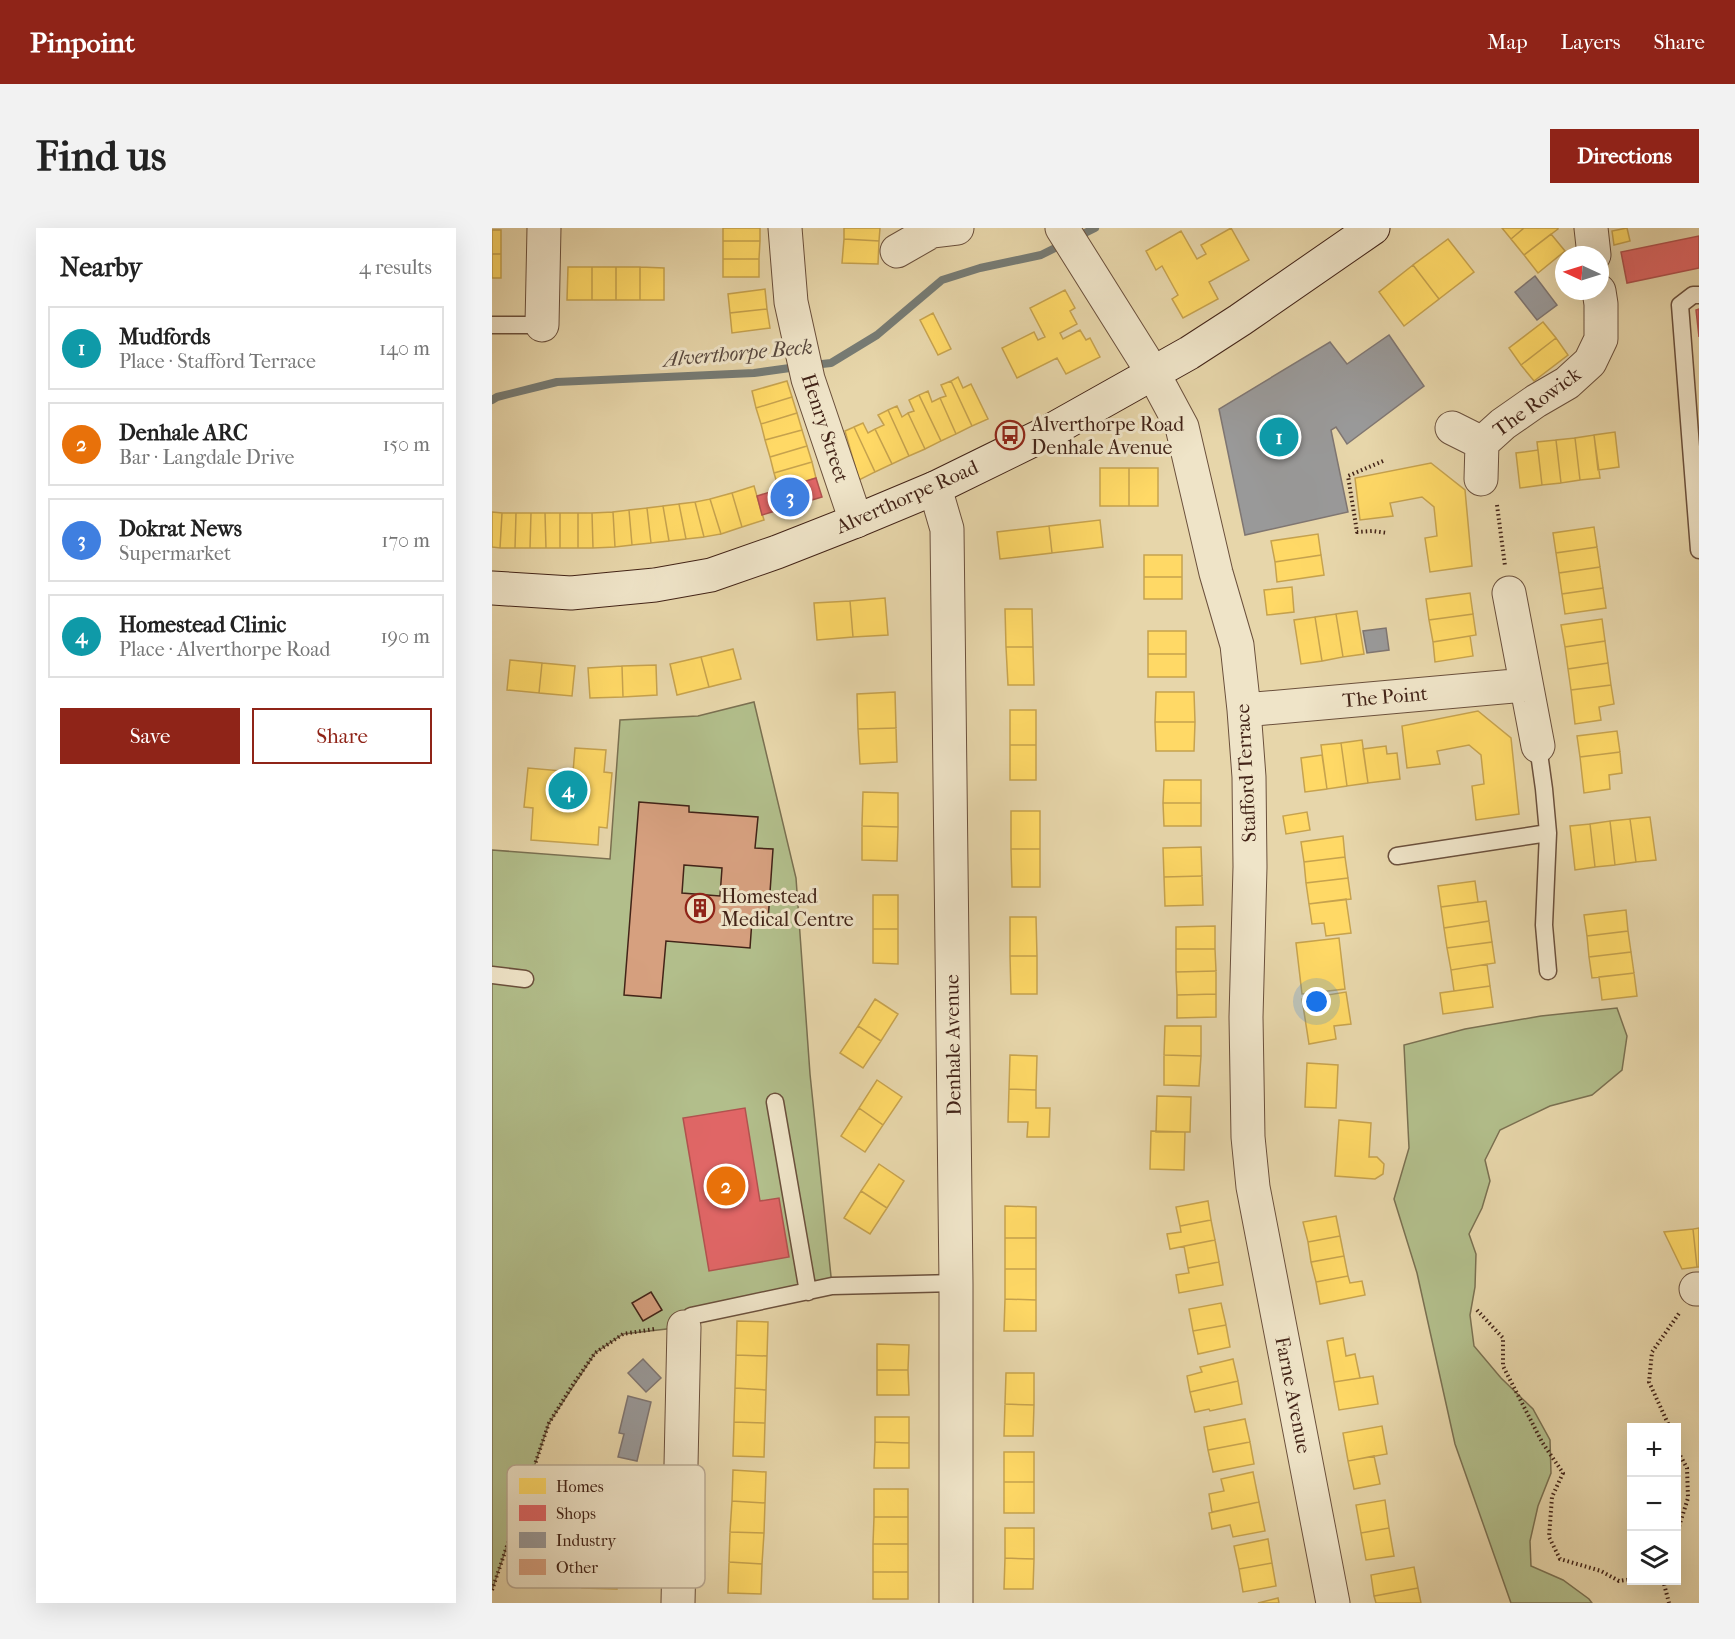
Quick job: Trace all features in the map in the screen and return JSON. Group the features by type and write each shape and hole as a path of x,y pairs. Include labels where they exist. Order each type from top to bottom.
{"street":[{"path":"542,325 544,228"},
{"name":"Henry Street","path":"785,228 791,302 808,379 856,521"},
{"name":"Alverthorpe Road","path":"492,588 571,592 655,585 711,575 856,521 935,488 1043,435 1189,353 1373,228"},
{"path":"1591,228 1593,246"},
{"path":"897,251 940,229"},
{"name":"Stafford Terrace","path":"1069,240 1153,373 1182,427 1216,573 1237,645 1250,777 1246,1017 1248,1137 1253,1187"},
{"name":"The Rowick","path":"1481,479 1482,443 1503,424 1567,383 1590,362 1601,339 1600,300"},
{"name":"The Rowick","path":"1452,428 1482,443"},
{"name":"Denhale Avenue","path":"935,488 947,529 956,1283 956,1603"},
{"path":"1509,593 1538,746"},
{"name":"The Point","path":"1244,710 1526,685"},
{"name":"Farne Avenue","path":"1253,1187 1333,1603"},
{"path":"681,1465 684,1327"},
{"path":"678,1588 678,1603"}],"lane":[{"path":"1699,295 1693,295 1680,305 1699,550"},
{"path":"492,326 542,325"},
{"path":"1538,746 1548,833 1544,925 1548,971"},
{"path":"1397,856 1548,833"},
{"path":"492,975 525,979"},
{"path":"775,1102 808,1292"},
{"path":"684,1327 691,1316 832,1286 956,1283"}],"path":[{"path":"1383,461 1348,476 1357,532 1388,533"},
{"path":"1481,479 1496,497 1509,593"},
{"path":"1668,1423 1649,1382 1652,1352 1697,1289"},
{"path":"1477,1310 1503,1338 1503,1366 1542,1442 1563,1473 1552,1497 1549,1538 1560,1559 1601,1571 1619,1581 1627,1580"},
{"path":"535,1465 549,1423 595,1353 623,1334 684,1327"},
{"path":"1678,1531 1688,1498 1687,1468 1681,1456"},
{"path":"492,1590 507,1546"},
{"path":"1664,1585 1668,1603"}],"green space":[{"path":"754,702 796,878 810,1074 832,1286 691,1316 684,1327 623,1334 595,1353 549,1423 535,1465 507,1465 507,1546 492,1590 492,850 610,859 620,720 698,716"},
{"path":"1617,1008 1627,1036 1622,1070 1592,1095 1550,1106 1500,1130 1485,1160 1490,1181 1482,1208 1469,1234 1476,1254 1475,1287 1470,1315 1474,1346 1501,1378 1533,1409 1550,1440 1551,1473 1538,1506 1530,1541 1531,1566 1563,1580 1592,1603 1511,1603 1455,1444 1417,1273 1394,1199 1409,1148 1404,1045 1465,1029 1541,1016"}],"building: Homes":[{"path":"723,228 760,228 760,241 723,241"},
{"path":"844,228 880,228 879,241 844,239"},
{"path":"1231,228 1249,260 1209,282 1218,299 1183,318 1172,299 1178,295 1162,266 1156,270 1146,251 1181,231 1197,259 1206,254 1201,245"},
{"path":"1502,228 1524,228 1511,239"},
{"path":"1524,228 1558,229 1524,255 1511,239"},
{"path":"1627,228 1630,241 1614,245 1612,231"},
{"path":"492,230 501,230 501,254 492,254"},
{"path":"1551,234 1561,246 1555,246 1555,259 1538,273 1524,255"},
{"path":"844,239 879,241 878,264 842,263"},
{"path":"1448,239 1474,272 1439,299 1413,265"},
{"path":"723,241 760,241 759,259 723,259"},
{"path":"492,254 501,254 501,278 492,278"},
{"path":"723,259 759,259 759,277 723,277"},
{"path":"1413,265 1439,299 1404,326 1379,292"},
{"path":"568,267 592,267 592,300 567,300"},
{"path":"592,267 616,267 616,300 592,300"},
{"path":"616,267 640,267 640,300 616,300"},
{"path":"640,267 664,268 664,300 640,300"},
{"path":"765,289 767,309 730,313 728,294"},
{"path":"1065,290 1075,308 1070,311 1077,324 1060,333 1063,339 1080,330 1086,340 1090,338 1100,357 1066,374 1057,358 1017,378 1002,348 1034,332 1038,340 1045,337 1030,308"},
{"path":"767,309 770,328 732,333 730,313"},
{"path":"933,313 951,349 938,355 920,320"},
{"path":"1543,322 1556,338 1521,365 1509,348"},
{"path":"1556,338 1568,355 1534,381 1521,365"},
{"path":"958,377 963,388 971,384 988,419 972,426 951,381"},
{"path":"787,381 792,397 756,408 752,391"},
{"path":"951,381 972,426 956,434 940,398 946,396 941,385"},
{"path":"928,391 932,402 940,398 956,434 941,441 919,395"},
{"path":"919,395 941,441 925,449 908,413 914,411 909,400"},
{"path":"792,397 797,413 761,424 756,408"},
{"path":"897,406 902,417 908,413 925,449 909,456 888,410"},
{"path":"888,410 909,456 892,464 875,429 884,425 878,415"},
{"path":"797,413 802,430 765,440 761,424"},
{"path":"863,423 868,433 875,429 892,464 875,472 854,427"},
{"path":"854,427 875,472 859,480 845,431"},
{"path":"802,430 807,446 770,457 765,440"},
{"path":"1615,432 1619,467 1598,470 1594,435"},
{"path":"1594,435 1600,478 1580,480 1575,438"},
{"path":"1575,438 1580,480 1561,483 1556,440"},
{"path":"1556,440 1561,483 1542,485 1537,442"},
{"path":"807,446 812,462 774,473 770,457"},
{"path":"1538,450 1542,485 1520,488 1516,453"},
{"path":"812,462 816,478 779,490 774,473"},
{"path":"1431,463 1465,490 1472,566 1430,572 1425,538 1437,536 1434,507 1422,497 1390,503 1393,516 1360,520 1355,478"},
{"path":"1100,468 1129,468 1129,506 1100,506"},
{"path":"1129,468 1158,468 1158,506 1129,506"},
{"path":"754,486 764,520 742,527 732,493"},
{"path":"732,493 742,527 721,534 710,499"},
{"path":"710,499 721,534 704,537 695,502"},
{"path":"695,502 704,537 686,539 679,504"},
{"path":"679,504 686,539 669,541 663,506"},
{"path":"663,506 669,541 651,543 647,508"},
{"path":"647,508 651,543 632,545 629,510"},
{"path":"629,510 632,545 615,547 613,512"},
{"path":"492,512 502,513 500,548 492,547"},
{"path":"613,512 615,547 593,548 592,513"},
{"path":"502,513 516,513 515,548 500,548"},
{"path":"516,513 531,513 530,548 515,548"},
{"path":"531,513 545,513 546,548 530,548"},
{"path":"545,513 560,513 560,548 546,548"},
{"path":"560,513 578,513 578,548 560,548"},
{"path":"578,513 592,513 593,548 578,548"},
{"path":"1100,520 1103,547 1052,553 1049,526"},
{"path":"1049,526 1052,553 1000,559 997,532"},
{"path":"1594,527 1597,547 1556,553 1553,533"},
{"path":"1318,534 1321,555 1275,562 1271,541"},
{"path":"1597,547 1600,567 1559,573 1556,553"},
{"path":"1144,555 1182,555 1182,577 1144,577"},
{"path":"1321,555 1324,575 1277,582 1275,562"},
{"path":"1600,567 1603,588 1562,594 1559,573"},
{"path":"1144,577 1182,577 1182,599 1144,599"},
{"path":"1292,587 1294,612 1267,615 1264,590"},
{"path":"1603,588 1606,608 1565,614 1562,594"},
{"path":"1470,593 1473,614 1429,620 1426,599"},
{"path":"885,598 888,635 853,637 850,601"},
{"path":"850,601 853,637 817,640 814,603"},
{"path":"1005,609 1032,609 1033,647 1006,647"},
{"path":"1357,611 1364,654 1343,657 1336,614"},
{"path":"1336,614 1343,657 1322,661 1315,617"},
{"path":"1473,614 1476,635 1433,642 1429,620"},
{"path":"1315,617 1322,661 1301,664 1294,620"},
{"path":"1602,619 1605,641 1565,647 1561,625"},
{"path":"1148,631 1186,631 1186,654 1148,654"},
{"path":"1470,636 1473,656 1435,662 1433,642"},
{"path":"1605,641 1608,663 1568,669 1565,647"},
{"path":"1006,647 1033,647 1034,685 1008,685"},
{"path":"733,649 741,679 709,687 701,657"},
{"path":"1148,654 1186,654 1186,677 1148,677"},
{"path":"701,657 709,687 677,695 670,664"},
{"path":"510,660 542,663 539,693 507,690"},
{"path":"542,663 575,666 572,696 539,693"},
{"path":"1608,663 1611,685 1571,690 1568,669"},
{"path":"656,665 657,695 623,697 622,666"},
{"path":"622,666 623,697 590,698 588,668"},
{"path":"1611,685 1614,704 1599,707 1601,720 1575,724 1571,690"},
{"path":"895,692 896,728 858,729 857,694"},
{"path":"1156,692 1194,692 1195,722 1155,722"},
{"path":"1010,710 1036,710 1036,745 1010,745"},
{"path":"1478,711 1511,738 1519,814 1476,820 1472,786 1484,784 1481,755 1469,745 1437,751 1440,764 1407,768 1402,726"},
{"path":"1155,722 1195,722 1194,751 1156,751"},
{"path":"896,728 897,762 860,764 858,729"},
{"path":"1617,731 1620,752 1580,757 1577,736"},
{"path":"1362,740 1368,783 1347,786 1341,743"},
{"path":"1341,743 1347,786 1327,789 1321,745"},
{"path":"1010,745 1036,745 1036,780 1010,780"},
{"path":"1386,746 1387,754 1397,753 1400,779 1368,783 1363,749"},
{"path":"575,748 606,750 604,772 612,773 607,828 599,827 598,845 531,840 533,808 524,807 528,768 573,772"},
{"path":"1620,752 1622,773 1609,775 1610,789 1584,793 1580,757"},
{"path":"1322,755 1327,789 1305,792 1301,758"},
{"path":"1164,780 1201,780 1201,803 1163,803"},
{"path":"863,792 898,793 898,827 862,826"},
{"path":"1163,803 1201,803 1201,826 1164,826"},
{"path":"1011,811 1040,811 1040,849 1011,849"},
{"path":"1307,812 1310,830 1286,834 1283,816"},
{"path":"1650,817 1656,860 1636,862 1630,819"},
{"path":"1630,819 1636,862 1615,865 1610,821"},
{"path":"1610,821 1615,865 1595,867 1590,824"},
{"path":"1590,824 1595,867 1575,870 1570,826"},
{"path":"862,826 898,827 897,861 862,860"},
{"path":"1343,836 1345,857 1304,862 1301,842"},
{"path":"1201,847 1202,876 1164,877 1163,848"},
{"path":"1011,849 1040,849 1040,887 1012,887"},
{"path":"1345,857 1348,878 1306,883 1304,862"},
{"path":"1202,876 1203,905 1165,906 1164,877"},
{"path":"1348,878 1351,899 1309,904 1306,883"},
{"path":"1475,881 1478,902 1441,907 1438,886"},
{"path":"873,895 898,895 898,929 873,929"},
{"path":"1346,899 1351,933 1326,936 1324,923 1312,924 1309,904"},
{"path":"1486,901 1489,921 1444,928 1441,907"},
{"path":"1626,910 1628,931 1587,936 1584,915"},
{"path":"1010,917 1036,917 1037,956 1010,956"},
{"path":"1489,921 1492,942 1447,948 1444,928"},
{"path":"1215,926 1215,949 1176,949 1176,927"},
{"path":"873,929 898,929 898,964 873,963"},
{"path":"1628,931 1631,952 1589,957 1587,936"},
{"path":"1339,938 1345,989 1302,994 1296,943"},
{"path":"1492,942 1495,963 1451,970 1447,948"},
{"path":"1176,949 1215,949 1216,971 1176,972"},
{"path":"1631,952 1634,973 1592,978 1589,957"},
{"path":"1010,956 1037,956 1037,994 1011,994"},
{"path":"1487,964 1490,986 1454,991 1451,970"},
{"path":"1216,971 1216,994 1177,995 1176,972"},
{"path":"1634,973 1637,996 1602,1000 1599,977"},
{"path":"1490,986 1493,1007 1443,1014 1440,993"},
{"path":"1346,992 1351,1024 1334,1026 1336,1039 1309,1044 1302,999"},
{"path":"1216,994 1216,1017 1177,1018 1177,995"},
{"path":"875,999 898,1014 881,1041 858,1026"},
{"path":"858,1026 881,1041 863,1068 840,1053"},
{"path":"1165,1026 1201,1026 1201,1056 1164,1055"},
{"path":"1010,1055 1037,1056 1036,1090 1009,1089"},
{"path":"1164,1055 1201,1056 1199,1086 1164,1085"},
{"path":"1307,1063 1338,1065 1336,1108 1305,1107"},
{"path":"877,1080 902,1097 883,1125 859,1108"},
{"path":"1009,1089 1036,1090 1036,1108 1050,1108 1049,1137 1027,1137 1028,1122 1008,1122"},
{"path":"1157,1096 1191,1097 1190,1132 1156,1132"},
{"path":"859,1108 883,1125 865,1152 841,1136"},
{"path":"1339,1120 1371,1123 1369,1157 1377,1157 1384,1164 1383,1174 1375,1179 1335,1176"},
{"path":"1151,1131 1185,1132 1184,1170 1150,1169"},
{"path":"879,1164 904,1181 887,1208 861,1191"},
{"path":"861,1191 887,1208 870,1234 844,1218"},
{"path":"1208,1201 1211,1220 1180,1226 1176,1207"},
{"path":"1005,1206 1036,1207 1036,1238 1005,1238"},
{"path":"1336,1216 1340,1236 1308,1242 1303,1222"},
{"path":"1211,1220 1215,1240 1170,1249 1167,1234 1181,1232 1180,1226"},
{"path":"1699,1228 1699,1267 1697,1267 1693,1229"},
{"path":"1693,1229 1697,1267 1682,1269 1664,1232"},
{"path":"1340,1236 1344,1256 1311,1262 1308,1242"},
{"path":"1005,1238 1036,1238 1036,1269 1005,1269"},
{"path":"1215,1240 1219,1262 1188,1268 1184,1246"},
{"path":"1344,1256 1348,1276 1316,1282 1311,1262"},
{"path":"1219,1262 1223,1285 1179,1293 1176,1275 1189,1273 1188,1268"},
{"path":"1005,1269 1036,1269 1036,1300 1005,1299"},
{"path":"1348,1276 1350,1283 1362,1281 1365,1295 1320,1304 1316,1282"},
{"path":"1005,1299 1036,1300 1036,1331 1004,1331"},
{"path":"1221,1303 1226,1325 1193,1331 1189,1309"},
{"path":"737,1321 768,1322 767,1356 736,1355"},
{"path":"1226,1325 1230,1347 1198,1354 1193,1331"},
{"path":"1343,1338 1346,1356 1355,1354 1360,1378 1334,1382 1327,1341"},
{"path":"877,1344 909,1345 908,1370 877,1370"},
{"path":"736,1355 767,1356 766,1390 735,1388"},
{"path":"1233,1359 1238,1381 1190,1392 1187,1376 1202,1372 1200,1367"},
{"path":"877,1370 908,1370 909,1395 877,1395"},
{"path":"1006,1373 1034,1373 1034,1405 1005,1404"},
{"path":"1373,1376 1378,1404 1339,1410 1334,1382"},
{"path":"1238,1381 1242,1404 1195,1412 1190,1392"},
{"path":"735,1388 766,1390 765,1423 734,1422"},
{"path":"1005,1404 1034,1405 1033,1436 1004,1436"},
{"path":"875,1417 909,1417 909,1443 875,1442"},
{"path":"1245,1419 1250,1442 1208,1450 1204,1427"},
{"path":"734,1422 765,1423 764,1457 733,1456"},
{"path":"1382,1426 1387,1454 1348,1461 1343,1433"},
{"path":"875,1442 909,1443 909,1468 874,1468"},
{"path":"1250,1442 1254,1464 1213,1472 1208,1450"},
{"path":"1004,1452 1034,1452 1034,1482 1004,1482"},
{"path":"1374,1456 1380,1484 1354,1489 1348,1461"},
{"path":"733,1470 766,1472 765,1503 732,1501"},
{"path":"1253,1472 1259,1502 1212,1512 1209,1494 1224,1491 1221,1479"},
{"path":"1004,1482 1034,1482 1034,1513 1004,1513"},
{"path":"874,1489 908,1489 908,1517 874,1517"},
{"path":"1385,1500 1389,1528 1361,1533 1356,1505"},
{"path":"732,1501 765,1503 764,1533 730,1532"},
{"path":"1259,1502 1265,1531 1233,1537 1230,1525 1212,1529 1209,1513"},
{"path":"874,1517 908,1517 908,1544 873,1544"},
{"path":"1005,1528 1034,1528 1034,1559 1005,1558"},
{"path":"1389,1528 1394,1556 1366,1560 1361,1533"},
{"path":"730,1532 764,1533 762,1564 729,1562"},
{"path":"1268,1539 1272,1563 1239,1569 1234,1546"},
{"path":"873,1544 908,1544 908,1572 873,1572"},
{"path":"1005,1558 1034,1559 1033,1589 1004,1589"},
{"path":"729,1562 762,1564 761,1594 728,1593"},
{"path":"1272,1563 1276,1586 1243,1592 1239,1569"},
{"path":"1414,1567 1418,1588 1374,1596 1371,1575"},
{"path":"873,1572 908,1572 908,1599 873,1599"},
{"path":"1418,1588 1421,1603 1376,1603 1374,1596"},
{"path":"1278,1598 1279,1603 1258,1603"}],"building: Shops":[{"path":"1699,236 1699,268 1627,283 1621,252"},
{"path":"1699,309 1699,337 1696,310"},
{"path":"816,478 822,497 762,515 757,496"},
{"path":"745,1108 760,1201 779,1198 789,1257 709,1271 683,1118"}],"building: Industry":[{"path":"1535,276 1557,305 1537,320 1515,292"},
{"path":"1389,335 1424,386 1347,444 1336,427 1331,430 1348,512 1245,535 1219,409 1330,342 1347,364"},
{"path":"1386,628 1389,650 1367,653 1363,631"},
{"path":"643,1359 661,1378 646,1392 628,1373"},
{"path":"628,1396 651,1402 637,1461 618,1457 624,1434 619,1433"}],"building: Other":[{"name":"Homestead Medical Centre","path":"639,802 689,806 689,812 758,817 755,848 773,849 768,921 752,920 750,948 666,941 661,998 624,995","holes":["684,865 722,868 720,896 682,893"]},
{"path":"651,1292 662,1310 643,1321 632,1303"}],"waterway":[{"name":"Alverthorpe Beck","path":"1075,238 1095,228"},
{"name":"Alverthorpe Beck","path":"813,365 831,363 877,335 942,280 980,268 1041,255 1063,244"},
{"name":"Alverthorpe Beck","path":"492,400 557,382 754,373 797,367"}],"place":[{"name":"Alverthorpe Road Denhale Avenue","path":"1010,435"},
{"name":"Mudfords","path":"1279,437"},
{"name":"Dokrat News","path":"790,497"},
{"name":"Homestead Clinic","path":"568,790"},
{"name":"Homestead Medical Centre","path":"700,908"},
{"name":"Denhale ARC","path":"726,1186"}]}
